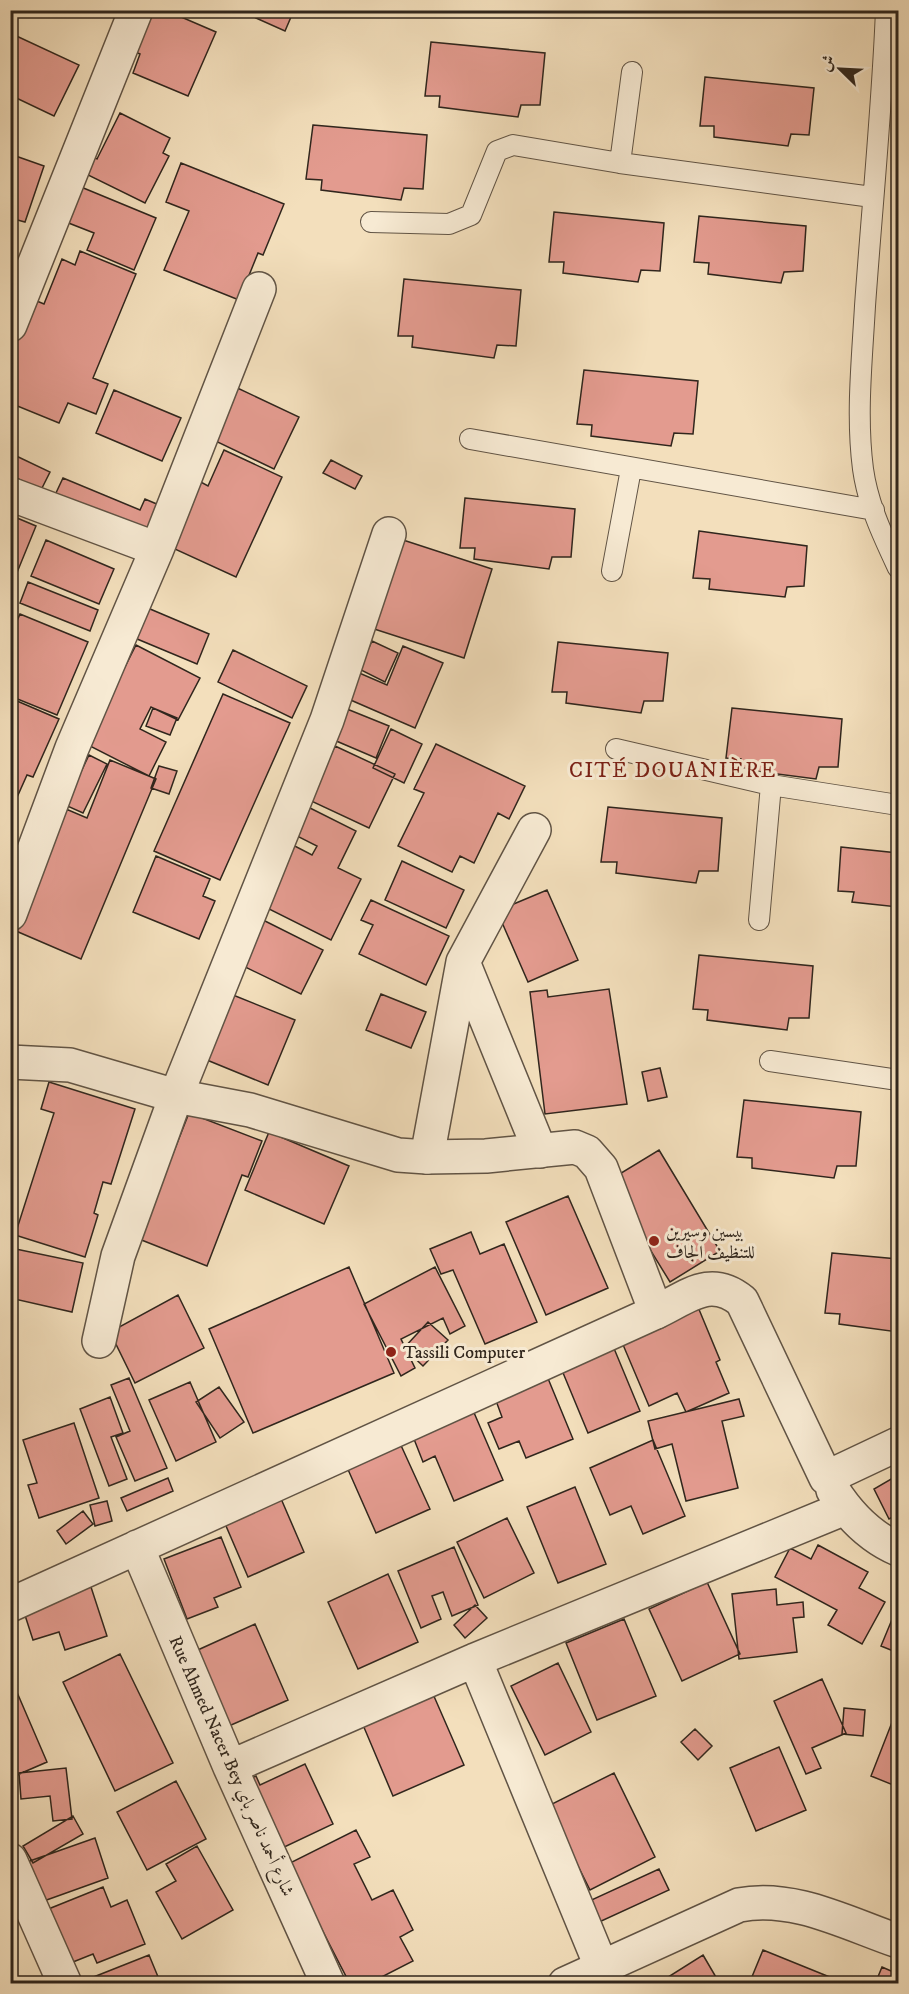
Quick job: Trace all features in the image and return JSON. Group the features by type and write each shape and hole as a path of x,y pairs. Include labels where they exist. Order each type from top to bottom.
{"street":[{"path":"10,325 136,10"},
{"path":"10,914 72,748 157,549 259,289"},
{"path":"10,494 157,549"},
{"path":"99,1341 118,1256 176,1096 327,720 389,534"},
{"path":"428,1157 463,962 534,830"},
{"path":"463,962 540,1151"},
{"path":"10,1062 70,1065 176,1096 250,1110 398,1155 428,1157 575,1147 586,1152 601,1168 656,1312"},
{"path":"10,1605 706,1288 724,1288 742,1301 826,1478 845,1508 861,1525 888,1545 898,1549"},
{"path":"826,1478 898,1444"},
{"path":"230,1767 475,1660 845,1508"},
{"name":"Rue Ahmed Nacer Bey شارع أحمد ناصر باي","path":"137,1548 230,1767 328,1983"},
{"path":"475,1660 601,1966"},
{"path":"10,1860 65,1983"},
{"path":"565,1983 739,1905 756,1902 789,1904 898,1941"}],"lane":[{"path":"886,10 890,114 872,197 861,404 863,470 874,510 898,567"},
{"path":"620,163 632,72"},
{"path":"370,222 449,224 471,215 497,151 513,145 620,163 872,197"},
{"path":"470,438 631,469 874,510"},
{"path":"612,571 631,469"},
{"path":"616,749 771,785 898,805"},
{"path":"759,920 771,785"},
{"path":"770,1061 898,1080"}],"building":[{"path":"147,10 165,10 216,32 188,96 133,73 140,54 130,50"},
{"path":"238,10 294,10 285,31"},
{"path":"10,33 79,65 54,116 10,95"},
{"path":"431,42 545,53 540,105 521,105 518,117 439,107 440,96 425,96"},
{"path":"705,77 814,88 809,135 791,134 788,146 714,137 714,126 700,126"},
{"path":"120,113 170,138 163,153 169,156 145,203 86,174 94,157 97,159"},
{"path":"313,125 427,135 423,189 404,188 401,200 321,190 322,180 306,179"},
{"path":"10,154 44,166 25,222 10,218"},
{"path":"181,163 284,204 263,255 258,253 239,300 164,270 189,211 166,202"},
{"path":"81,187 156,218 134,270 87,250 94,233 66,222"},
{"path":"554,212 664,223 660,271 641,270 638,282 563,273 564,262 549,262"},
{"path":"699,216 806,226 803,271 784,272 781,283 708,274 709,263 694,262"},
{"path":"80,251 136,274 93,378 108,384 96,414 68,403 59,423 10,403 10,367 15,356 10,352 32,299 44,304 62,259 75,265"},
{"path":"404,279 521,290 516,346 497,345 494,358 412,347 413,336 398,336"},
{"path":"584,370 698,381 693,434 674,433 671,446 591,436 592,425 577,424"},
{"path":"231,385 299,417 274,469 207,437"},
{"path":"114,390 181,418 162,461 96,433"},
{"path":"224,450 282,477 236,577 166,545 199,481 208,486"},
{"path":"10,453 50,472 41,490 10,475"},
{"path":"331,460 362,476 355,489 323,473"},
{"path":"63,478 140,510 145,499 159,505 147,534 55,495"},
{"path":"465,498 575,509 571,557 552,557 549,569 474,559 475,548 460,548"},
{"path":"10,515 36,526 16,575 10,572"},
{"path":"699,531 807,546 804,586 787,587 785,597 709,589 710,579 693,578"},
{"path":"397,538 492,569 464,658 368,627"},
{"path":"46,540 114,569 99,604 31,576"},
{"path":"28,582 98,610 90,631 20,603"},
{"path":"143,606 209,634 197,664 130,636"},
{"path":"20,614 88,642 57,715 10,696 10,637"},
{"path":"372,641 398,653 385,682 359,669"},
{"path":"558,642 668,653 663,701 644,701 641,713 566,703 567,692 552,692"},
{"path":"136,645 200,678 178,720 151,707 140,729 166,742 149,776 86,744"},
{"path":"403,646 443,663 415,728 346,698 357,672 387,685"},
{"path":"233,650 307,686 292,718 218,682"},
{"path":"223,694 290,723 220,880 154,851"},
{"path":"10,698 59,719 33,777 27,775 10,813"},
{"path":"153,708 177,718 170,735 146,726"},
{"path":"732,708 842,719 838,767 819,767 816,779 740,769 741,759 726,758"},
{"path":"347,709 389,726 376,758 334,740"},
{"path":"391,729 422,744 404,783 373,768"},
{"path":"436,744 525,786 509,819 498,813 474,863 460,856 452,872 398,846 424,793 414,789"},
{"path":"335,746 395,774 369,828 309,800"},
{"path":"89,755 107,764 83,813 65,805"},
{"path":"110,760 156,779 81,959 16,931 66,809 87,818"},
{"path":"159,766 177,771 169,794 151,788"},
{"path":"308,807 356,831 338,868 361,879 331,940 261,905 291,844 312,855 317,846 295,835"},
{"path":"608,807 722,818 718,871 699,871 696,883 616,873 617,862 601,862"},
{"path":"841,847 898,853 898,907 852,902 854,892 838,891"},
{"path":"156,856 210,879 203,896 215,901 199,939 133,912"},
{"path":"402,861 464,890 446,928 385,900"},
{"path":"547,890 578,960 528,982 497,911"},
{"path":"371,900 449,936 426,985 359,954 373,925 361,920"},
{"path":"263,920 323,950 301,994 241,965"},
{"path":"699,955 813,966 809,1018 789,1018 787,1030 707,1020 708,1010 693,1009"},
{"path":"609,989 627,1104 545,1114 530,992 547,990 548,997"},
{"path":"228,993 295,1020 268,1085 202,1058"},
{"path":"381,994 426,1012 411,1048 366,1030"},
{"path":"660,1068 667,1097 648,1101 642,1072"},
{"path":"49,1082 135,1109 111,1184 103,1182 94,1213 98,1215 85,1257 15,1235 54,1113 41,1109"},
{"path":"744,1100 861,1112 856,1166 837,1166 834,1178 752,1168 752,1158 737,1157"},
{"path":"189,1113 262,1141 248,1177 242,1175 207,1266 139,1239"},
{"path":"269,1132 349,1166 324,1224 245,1190"},
{"path":"659,1150 720,1251 670,1282 608,1181"},
{"path":"568,1196 608,1288 546,1315 506,1222"},
{"path":"471,1232 480,1254 504,1244 537,1322 485,1344 453,1270 441,1274 430,1249"},
{"path":"11,1248 83,1263 72,1312 10,1298"},
{"path":"832,1253 898,1259 898,1332 839,1324 840,1314 825,1313"},
{"path":"349,1267 394,1373 253,1433 209,1329"},
{"path":"435,1267 465,1326 450,1334 443,1318 401,1339 415,1368 401,1376 364,1304"},
{"path":"178,1295 204,1348 135,1383 110,1332"},
{"path":"698,1307 720,1360 716,1362 729,1393 686,1412 677,1393 649,1406 621,1340"},
{"path":"428,1322 448,1340 423,1366 404,1348"},
{"path":"613,1346 640,1411 588,1433 561,1368"},
{"path":"547,1376 573,1439 526,1458 519,1441 499,1449 488,1423 502,1417 495,1398"},
{"path":"129,1378 167,1468 135,1481 116,1437 130,1431 111,1385"},
{"path":"190,1382 216,1442 176,1461 149,1400"},
{"path":"219,1387 244,1422 220,1438 196,1402"},
{"path":"110,1397 123,1433 111,1437 127,1479 109,1486 80,1409"},
{"path":"739,1399 744,1416 722,1421 738,1488 686,1501 672,1444 655,1449 648,1421"},
{"path":"472,1408 503,1480 454,1501 435,1456 423,1462 412,1434"},
{"path":"74,1423 99,1498 39,1518 28,1485 37,1483 23,1440"},
{"path":"653,1440 685,1516 643,1534 631,1506 610,1515 590,1468"},
{"path":"399,1441 430,1509 376,1533 346,1465"},
{"path":"898,1475 898,1514 889,1519 874,1489"},
{"path":"168,1478 173,1491 127,1511 121,1498"},
{"path":"575,1487 606,1564 558,1583 527,1507"},
{"path":"279,1494 304,1552 248,1577 223,1519"},
{"path":"107,1501 112,1521 95,1526 90,1505"},
{"path":"83,1511 93,1524 66,1544 57,1531"},
{"path":"507,1518 534,1573 484,1598 457,1542"},
{"path":"221,1537 241,1587 214,1598 218,1607 187,1619 164,1559"},
{"path":"818,1545 868,1572 859,1588 885,1602 862,1644 828,1625 837,1610 775,1577 790,1548 811,1559"},
{"path":"454,1547 478,1605 452,1616 443,1592 432,1596 441,1619 421,1628 398,1571"},
{"path":"388,1574 418,1642 358,1669 328,1602"},
{"path":"707,1582 740,1654 682,1681 649,1609"},
{"path":"90,1584 107,1636 65,1650 59,1632 33,1640 22,1606"},
{"path":"776,1589 777,1605 803,1602 804,1617 793,1618 797,1652 739,1659 732,1594"},
{"path":"475,1605 487,1618 465,1638 454,1625"},
{"path":"893,1617 898,1620 898,1653 881,1646"},
{"path":"624,1619 656,1696 597,1720 566,1643"},
{"path":"255,1624 288,1700 222,1729 189,1654"},
{"path":"120,1654 173,1763 115,1791 63,1682"},
{"path":"558,1663 591,1732 545,1755 511,1686"},
{"path":"822,1679 846,1733 812,1748 821,1768 806,1774 774,1701"},
{"path":"16,1690 47,1762 10,1778 10,1693"},
{"path":"433,1694 464,1765 393,1796 363,1725"},
{"path":"898,1707 898,1787 871,1776"},
{"path":"844,1708 865,1710 863,1736 842,1734"},
{"path":"695,1729 712,1746 698,1760 681,1742"},
{"path":"779,1747 806,1810 756,1831 730,1768"},
{"path":"305,1764 333,1824 278,1850 246,1781 256,1776 260,1785"},
{"path":"66,1768 72,1819 53,1821 50,1796 21,1799 19,1773"},
{"path":"614,1773 655,1857 590,1890 548,1806"},
{"path":"176,1781 206,1839 147,1870 117,1812"},
{"path":"73,1816 83,1834 33,1863 23,1846"},
{"path":"356,1830 370,1857 354,1864 372,1900 393,1890 413,1930 400,1937 413,1961 368,1984 350,1984 288,1864"},
{"path":"95,1838 108,1878 41,1902 27,1862"},
{"path":"197,1846 233,1910 182,1939 156,1892 176,1881 166,1864"},
{"path":"659,1869 669,1890 597,1923 587,1902"},
{"path":"103,1887 111,1907 127,1900 145,1944 97,1963 93,1954 63,1966 41,1912"},
{"path":"763,1950 842,1982 749,1984"},
{"path":"149,1955 161,1984 82,1984 81,1982"},
{"path":"703,1955 720,1984 657,1984"},
{"path":"882,1967 898,1974 898,1984 875,1984"}],"place":[{"name":"بيسين وسيرين للتنظيف الجاف","path":"654,1241"},
{"name":"Tassili Computer","path":"391,1352"}],"district":[{"name":"CITÉ DOUANIÈRE","path":"673,770"}]}
